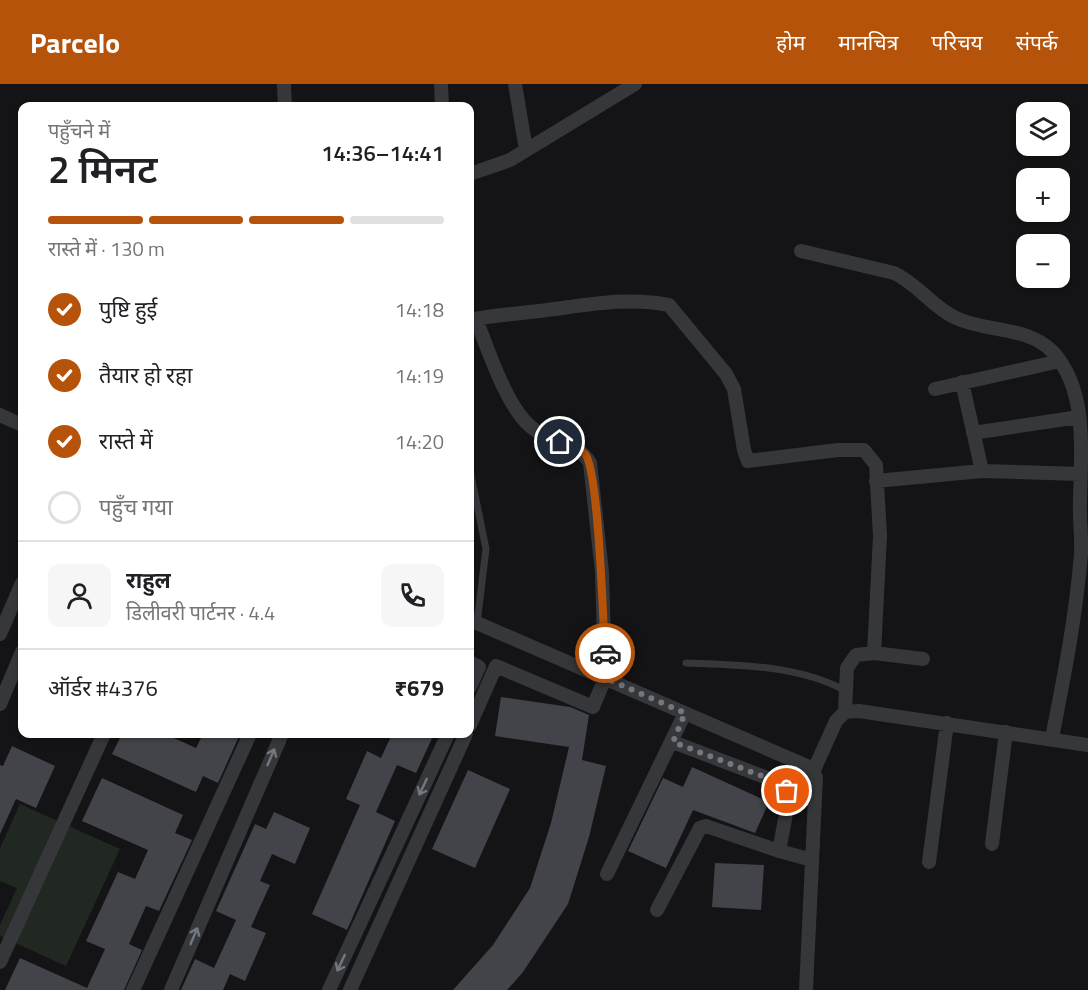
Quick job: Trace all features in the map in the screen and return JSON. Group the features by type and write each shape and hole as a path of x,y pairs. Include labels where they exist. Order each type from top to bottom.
{"street":[{"path":"441,84 442,102"},
{"path":"515,84 526,150"},
{"path":"474,173 510,160 635,84"},
{"path":"284,86 285,102"},
{"path":"801,251 894,273 904,278 942,311 958,319 1032,337 1052,351 1073,382 1082,442 1081,474 1084,501 1081,553 1070,647 1052,738"},
{"path":"474,319 504,313 536,312 607,302 669,305 726,374 734,389 744,450 748,461 838,450 864,450 876,465 880,536 873,653"},
{"path":"474,321 499,376 531,428 578,449 590,463 602,572 605,678 593,707 496,666 474,717"},
{"path":"935,389 1060,361"},
{"path":"962,382 982,471"},
{"path":"0,416 18,423"},
{"path":"973,433 1079,417"},
{"path":"876,481 982,471 1081,474"},
{"path":"0,634 18,592"},
{"path":"474,621 809,767 816,777 806,990"},
{"path":"845,712 850,660 856,655 873,653 923,659"},
{"path":"0,704 18,661"},
{"path":"474,664 479,667 474,678"},
{"path":"813,772 836,721 845,712 859,711 1088,745"},
{"path":"607,874 673,742 685,713"},
{"path":"929,862 947,723"},
{"path":"992,844 1006,732"},
{"path":"0,962 102,738"},
{"path":"133,990 248,738"},
{"path":"171,990 280,738"},
{"path":"329,990 446,738"},
{"path":"350,990 464,738"},
{"path":"673,742 783,784 789,798 779,851"},
{"path":"657,910 700,828 706,826 812,860"}],"lane":[{"path":"474,490 486,549 474,615"},
{"path":"686,663 724,664 813,676 846,691"}],"shaded area":[{"path":"20,804 120,849 66,966 0,936 0,925 17,888 0,881 0,848"}],"building":[{"path":"501,697 570,707 589,715 582,760 606,766 589,837 568,904 523,972 507,990 453,990 493,945 530,888 551,823 569,747 495,736"},
{"path":"120,738 174,738 196,748 201,738 238,738 218,783 203,776 196,792 112,754"},
{"path":"390,738 432,738 416,773 397,765 376,812 395,821 347,930 312,914 360,805 346,799 367,751 381,758"},
{"path":"12,746 55,766 36,808 16,799 0,834 0,765 3,766"},
{"path":"692,767 769,802 755,833 693,810 666,868 628,851 663,778 683,787"},
{"path":"468,770 510,789 475,868 432,849"},
{"path":"102,778 183,815 175,833 192,840 159,911 146,906 129,944 142,950 124,990 5,990 20,958 87,988 105,949 86,941 118,872 135,879 148,850 82,821"},
{"path":"274,812 310,828 295,864 272,854 260,881 270,885 251,927 266,933 245,981 230,974 223,990 181,990 195,959 214,968 236,920 216,911 255,824 266,829"},
{"path":"715,863 764,865 761,910 712,907"}],"way so far":[{"path":"605,653 605,678 685,713 673,742 783,784 787,791"}],"route":[{"path":"560,442 578,449 585,454 590,463 602,572 605,653"}]}
